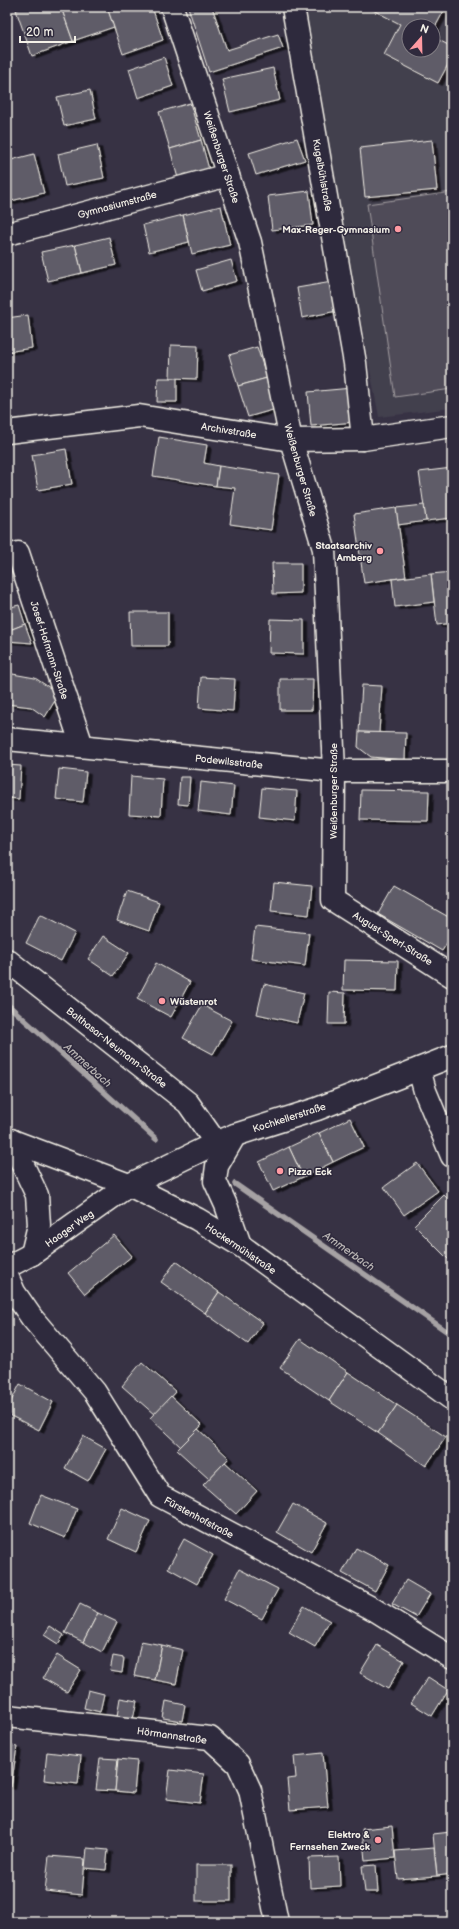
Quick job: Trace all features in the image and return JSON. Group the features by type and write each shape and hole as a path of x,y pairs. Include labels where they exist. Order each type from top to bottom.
{"street":[{"name":"Weißenburger Straße","path":"172,7 250,242 291,440 324,549 334,771 333,900"},
{"name":"Kugelbühlstraße","path":"293,7 355,362 363,439"},
{"name":"Gymnasiumstraße","path":"7,234 228,175"},
{"name":"Archivstraße","path":"7,432 139,416 291,440 363,439 452,426"},
{"name":"Josef-Hofmann-Straße","path":"18,553 82,746"},
{"name":"Podewilsstraße","path":"7,739 334,771 452,771"},
{"name":"August-Sperl-Straße","path":"333,900 452,976"},
{"name":"Balthasar-Neumann-Straße","path":"7,960 188,1103 225,1139"},
{"name":"Kochkellerstraße","path":"129,1185 225,1139 317,1109 452,1056"},
{"path":"419,1069 425,1091 452,1156"},
{"path":"9,1139 37,1195 39,1225 32,1254"},
{"name":"Hockermühlstraße","path":"9,1139 129,1185 197,1219 240,1246 452,1399"},
{"path":"225,1139 217,1166 215,1181 226,1205 240,1246"},
{"name":"Haager Weg","path":"7,1267 32,1254 129,1185"},
{"name":"Fürstenhofstraße","path":"9,1290 95,1392 160,1496 375,1610 452,1658"},
{"name":"Hörmannstraße","path":"7,1716 210,1738 238,1764 250,1790 277,1922"}],"shaded area":[{"name":"Max-Reger-Gymnasium","path":"301,7 452,7 452,408 379,417"},
{"path":"452,192 452,389 395,397 367,204"}],"building":[{"path":"23,7 61,7 73,41 32,56 16,10"},
{"path":"61,7 107,7 114,27 73,41"},
{"path":"107,7 152,7 163,40 123,54"},
{"path":"188,7 212,7 227,50 278,34 283,48 209,72"},
{"path":"367,7 446,7 440,18 401,18 401,58 441,58 441,41 452,47 452,57 438,83 384,55 400,24"},
{"path":"164,57 173,86 138,98 129,69"},
{"path":"273,68 280,100 230,112 222,79"},
{"path":"90,90 96,119 64,126 57,97"},
{"path":"190,103 201,140 170,149 159,112"},
{"path":"297,138 305,160 256,175 249,153"},
{"path":"201,140 210,173 179,182 170,149"},
{"path":"432,140 437,190 365,197 360,148"},
{"path":"97,145 104,178 65,186 58,154"},
{"path":"34,154 44,193 7,202 7,161"},
{"path":"309,191 313,225 272,230 268,196"},
{"path":"221,206 230,245 192,254 183,215"},
{"path":"183,215 189,242 149,252 143,225"},
{"path":"109,237 116,265 82,273 75,245"},
{"path":"75,245 82,273 48,281 41,252"},
{"path":"231,260 237,281 202,291 196,270"},
{"path":"332,282 337,311 302,318 297,288"},
{"path":"28,315 32,348 7,352 7,318"},
{"path":"171,345 198,346 197,379 170,378"},
{"path":"257,347 267,378 238,386 229,355"},
{"path":"158,378 177,378 177,402 157,402"},
{"path":"267,378 276,409 248,417 238,386"},
{"path":"352,388 355,422 311,426 308,392"},
{"path":"159,437 207,445 204,463 219,466 216,486 153,476"},
{"path":"66,449 72,484 38,490 32,455"},
{"path":"219,466 279,475 271,530 230,524 235,488 216,486"},
{"path":"452,468 452,518 426,521 419,472"},
{"path":"424,505 426,521 398,525 396,508"},
{"name":"Staatsarchiv Amberg","path":"396,508 406,577 364,583 354,514"},
{"path":"272,563 301,563 301,593 273,594"},
{"path":"452,572 452,623 437,625 431,574"},
{"path":"431,574 434,602 395,607 392,579"},
{"path":"19,605 25,624 7,631 7,608"},
{"path":"130,612 168,612 168,646 131,646"},
{"path":"270,619 304,620 304,654 269,653"},
{"path":"25,624 32,643 7,641 7,631"},
{"path":"7,673 35,678 59,694 45,717 31,707 7,704"},
{"path":"201,677 235,679 233,711 199,708"},
{"path":"280,679 313,679 312,710 280,710"},
{"path":"362,685 382,686 379,733 359,732"},
{"path":"359,732 406,733 405,760 371,757 358,747"},
{"path":"7,765 21,766 19,799 7,798"},
{"path":"59,769 86,772 83,802 56,799"},
{"path":"131,776 163,779 161,816 129,814"},
{"path":"180,777 190,777 188,805 178,804"},
{"path":"201,782 234,786 231,815 198,811"},
{"path":"262,788 297,791 295,821 259,817"},
{"path":"361,790 429,791 428,821 360,820"},
{"path":"274,882 312,886 309,915 271,911"},
{"path":"394,886 452,919 452,935 442,951 378,914"},
{"path":"127,891 159,902 149,931 117,920"},
{"path":"40,915 75,933 61,961 26,943"},
{"path":"255,927 309,933 305,966 251,959"},
{"path":"103,936 129,953 113,976 88,959"},
{"path":"344,960 398,961 397,991 343,990"},
{"path":"156,963 190,982 171,1017 137,999"},
{"path":"264,984 304,993 297,1023 257,1014"},
{"path":"329,992 345,993 344,1024 328,1024"},
{"path":"202,1005 232,1021 213,1054 183,1038"},
{"path":"350,1118 364,1147 333,1162 319,1133"},
{"path":"319,1133 333,1162 303,1177 289,1147"},
{"path":"289,1147 303,1177 273,1191 259,1162"},
{"path":"417,1163 438,1191 404,1215 384,1187"},
{"path":"444,1195 452,1203 452,1259 450,1261 414,1225"},
{"path":"114,1235 132,1256 85,1294 68,1273"},
{"path":"176,1261 219,1292 205,1313 161,1282"},
{"path":"219,1292 263,1323 248,1344 205,1313"},
{"path":"300,1339 348,1372 329,1401 280,1368"},
{"path":"142,1362 176,1392 155,1415 122,1386"},
{"path":"348,1372 397,1405 378,1433 329,1401"},
{"path":"20,1384 53,1402 39,1430 7,1414 7,1409"},
{"path":"171,1396 202,1425 181,1447 150,1418"},
{"path":"397,1405 446,1437 426,1466 378,1433"},
{"path":"198,1429 229,1458 209,1479 177,1450"},
{"path":"83,1436 106,1449 88,1481 65,1468"},
{"path":"225,1462 257,1491 236,1514 203,1485"},
{"path":"41,1495 77,1509 65,1538 30,1523"},
{"path":"293,1504 327,1523 311,1552 277,1532"},
{"path":"122,1508 150,1521 136,1552 108,1539"},
{"path":"184,1539 213,1555 197,1584 168,1568"},
{"path":"356,1548 389,1565 375,1591 342,1573"},
{"path":"239,1569 278,1589 262,1619 224,1599"},
{"path":"406,1580 430,1594 416,1617 392,1604"},
{"path":"80,1604 98,1613 83,1642 65,1633"},
{"path":"304,1606 330,1621 315,1647 289,1632"},
{"path":"98,1613 117,1622 102,1652 83,1642"},
{"path":"50,1626 64,1635 58,1644 44,1635"},
{"path":"141,1641 162,1645 155,1680 134,1676"},
{"path":"162,1645 183,1650 176,1684 155,1680"},
{"path":"377,1645 404,1661 388,1689 360,1673"},
{"path":"57,1655 81,1670 67,1692 43,1678"},
{"path":"113,1656 124,1658 122,1673 110,1671"},
{"path":"428,1677 448,1690 432,1716 411,1703"},
{"path":"88,1690 104,1694 100,1712 84,1708"},
{"path":"120,1698 137,1701 133,1719 117,1716"},
{"path":"166,1701 185,1705 182,1721 163,1718"},
{"path":"7,1745 17,1747 11,1787 7,1786"},
{"path":"47,1752 81,1756 78,1784 44,1780"},
{"path":"323,1753 328,1807 290,1810 287,1779 296,1778 294,1756"},
{"path":"100,1758 118,1759 115,1791 96,1790"},
{"path":"118,1759 137,1761 134,1793 115,1791"},
{"path":"170,1770 204,1774 200,1803 166,1799"},
{"name":"Elektro & Fernsehen Zweck","path":"392,1826 395,1858 365,1861 362,1829"},
{"path":"451,1832 452,1874 437,1876 433,1834"},
{"path":"87,1848 108,1850 106,1870 85,1868"},
{"path":"434,1848 437,1876 398,1879 395,1851"},
{"path":"49,1856 85,1859 82,1895 45,1891"},
{"path":"339,1857 340,1886 310,1888 309,1858"},
{"path":"196,1865 231,1865 231,1901 196,1901"},
{"path":"376,1865 378,1892 365,1892 362,1866"}],"waterway":[{"name":"Ammerbach","path":"7,1004 156,1139"},
{"name":"Ammerbach","path":"235,1184 452,1335"}],"place":[{"name":"Max-Reger-Gymnasium","path":"398,229"},
{"name":"Staatsarchiv Amberg","path":"380,551"},
{"name":"Wüstenrot","path":"162,1001"},
{"name":"Pizza Eck","path":"280,1171"},
{"name":"Elektro & Fernsehen Zweck","path":"378,1840"}]}
